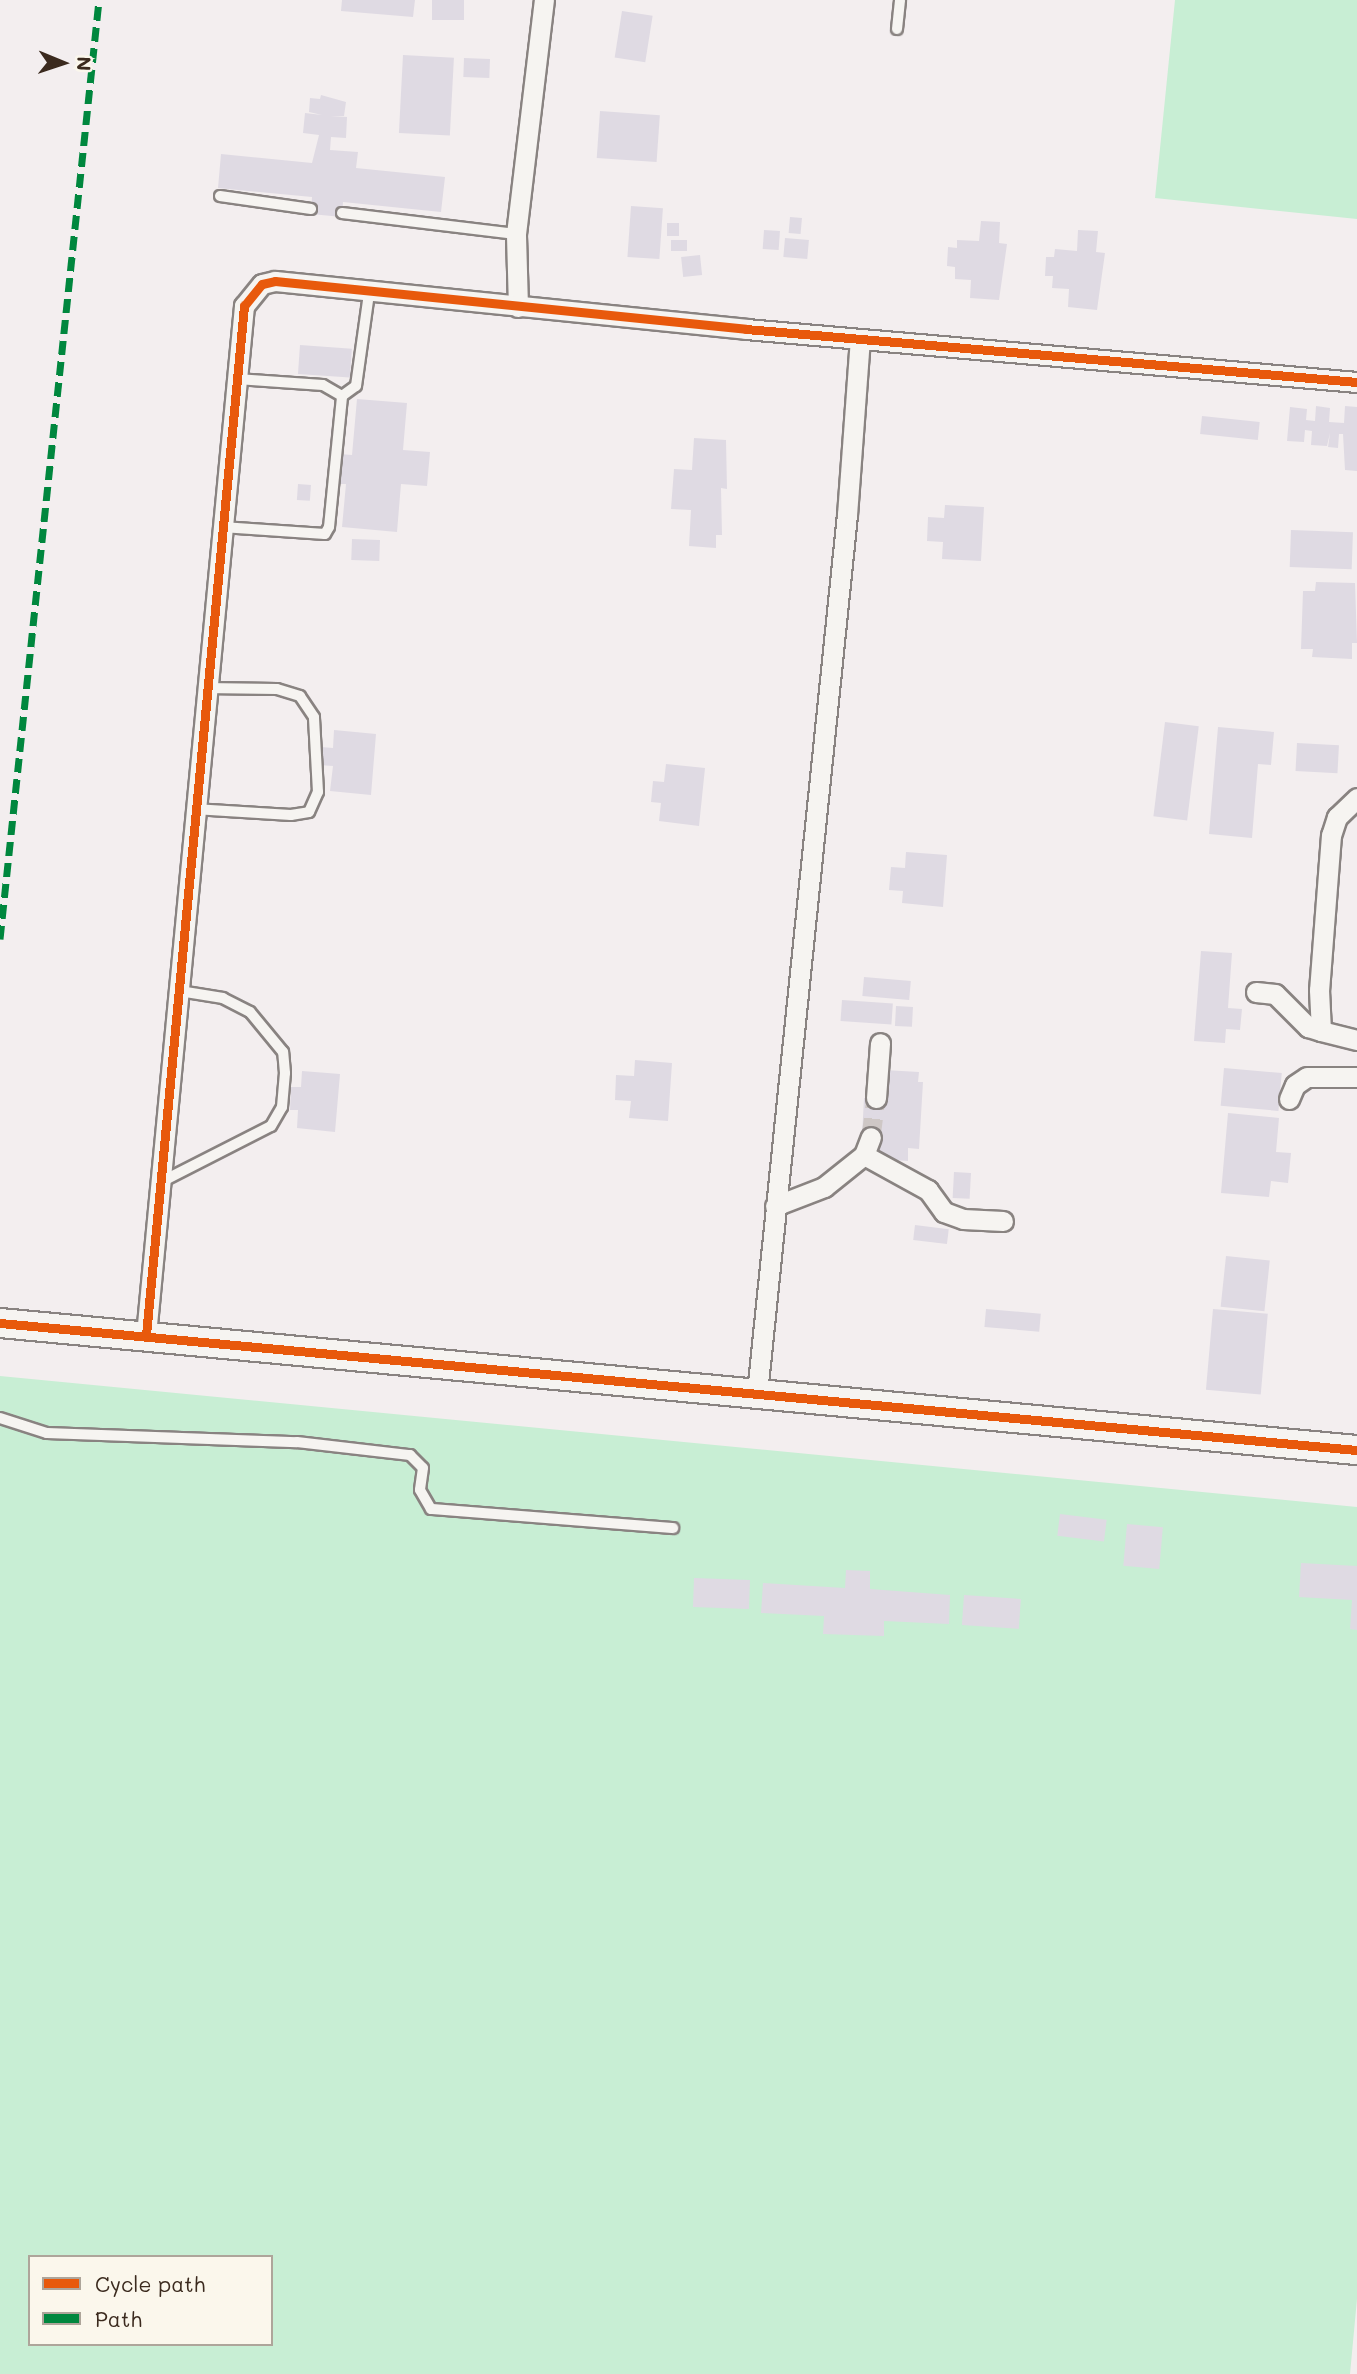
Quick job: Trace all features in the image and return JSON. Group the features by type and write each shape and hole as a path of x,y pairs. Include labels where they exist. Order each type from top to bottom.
{"street":[{"path":"518,307 516,234 544,0"},
{"path":"146,1335 180,991 205,688 244,306 262,284 275,281 369,293 860,339 1357,382"},
{"path":"757,1393 846,528 860,339"},
{"path":"1321,1031 1319,990 1331,835 1337,817 1357,798"},
{"path":"1256,992 1275,994 1308,1027 1357,1040"},
{"path":"876,1098 880,1043"},
{"path":"1289,1099 1295,1085 1307,1077 1357,1077"},
{"path":"775,1206 824,1187 868,1146 928,1190 944,1212 963,1219 1003,1221"},
{"path":"0,1323 1357,1450"}],"lane":[{"path":"897,29 900,0"},
{"path":"220,196 311,209"},
{"path":"342,213 516,234"},
{"path":"222,527 325,534 329,527 342,396 356,386 369,293"},
{"path":"237,379 323,385 342,396"},
{"path":"194,809 291,815 309,812 318,792 314,717 300,696 277,689 205,688"},
{"path":"162,1182 271,1126 282,1107 285,1073 283,1052 250,1012 223,998 180,991"},
{"path":"0,1418 47,1433 297,1442 410,1455 423,1468 420,1490 431,1508 673,1528"}],"green space":[{"path":"1175,0 1357,0 1357,219 1155,198"},
{"path":"0,1376 1357,1507 1357,2299 1350,2374 0,2374"}],"building":[{"path":"342,0 415,0 413,17 341,11"},
{"path":"432,0 464,0 464,20 432,20"},
{"path":"622,11 653,16 645,62 615,57"},
{"path":"403,55 454,58 450,136 399,133"},
{"path":"464,58 490,59 489,78 463,77"},
{"path":"321,95 346,102 344,116 331,116 347,117 346,138 331,137 330,150 358,152 356,168 445,177 441,212 343,202 342,217 311,214 312,197 218,188 221,154 312,163 319,135 303,133 305,113 322,115 309,112 310,98 320,99"},
{"path":"600,111 660,115 657,162 597,158"},
{"path":"631,206 663,208 659,259 627,257"},
{"path":"790,217 802,218 801,234 789,233"},
{"path":"981,221 1000,222 999,243 1007,244 999,300 970,298 971,280 955,279 955,267 947,266 948,247 957,248 957,240 979,241"},
{"path":"667,223 679,223 679,236 667,236"},
{"path":"764,230 780,231 779,250 763,249"},
{"path":"1078,230 1098,231 1096,252 1105,253 1097,310 1068,307 1069,289 1052,288 1053,276 1045,276 1046,257 1054,257 1055,249 1077,251"},
{"path":"785,238 809,240 807,259 783,257"},
{"path":"671,240 687,240 687,251 671,251"},
{"path":"700,255 702,275 683,277 681,257"},
{"path":"300,345 352,349 350,378 298,374"},
{"path":"357,399 407,403 403,450 430,452 427,486 401,484 397,532 342,527 346,484 337,484 339,454 352,455"},
{"path":"1316,406 1330,408 1329,422 1344,423 1345,406 1357,407 1357,471 1345,470 1343,434 1339,434 1338,448 1328,447 1330,433 1327,446 1311,445 1312,431 1305,430 1304,442 1287,441 1290,407 1307,409 1306,420 1315,421"},
{"path":"1202,416 1260,422 1258,440 1200,434"},
{"path":"694,438 726,440 727,489 721,488 722,535 716,535 716,548 689,546 691,510 671,509 674,469 692,470"},
{"path":"298,484 311,485 310,501 297,500"},
{"path":"945,505 984,507 981,561 942,559 943,542 927,541 928,517 944,518"},
{"path":"1291,530 1353,532 1352,569 1290,567"},
{"path":"352,539 380,540 379,561 351,560"},
{"path":"1316,582 1355,583 1357,643 1352,643 1352,659 1312,657 1313,649 1301,649 1303,591 1315,591"},
{"path":"1165,722 1199,726 1187,820 1153,816"},
{"path":"1218,727 1274,732 1271,765 1258,764 1252,838 1209,834"},
{"path":"334,730 376,734 371,795 330,791 333,766 319,765 321,747 333,748"},
{"path":"1297,743 1339,745 1337,773 1296,771"},
{"path":"666,764 705,768 699,826 659,821 661,803 651,802 653,781 664,782"},
{"path":"906,852 947,855 943,907 902,903 903,891 889,890 891,867 905,868"},
{"path":"1201,951 1232,953 1228,1008 1242,1009 1240,1030 1226,1029 1225,1043 1194,1041"},
{"path":"864,977 911,981 909,1000 862,996"},
{"path":"842,1000 893,1004 891,1025 841,1021"},
{"path":"896,1006 913,1007 912,1027 895,1026"},
{"path":"635,1060 672,1063 668,1121 629,1118 631,1101 615,1100 616,1075 634,1076"},
{"path":"1224,1068 1282,1073 1278,1111 1221,1106"},
{"path":"884,1070 919,1072 918,1082 923,1082 919,1149 908,1148 908,1161 877,1159 878,1137 862,1136 864,1098 882,1099"},
{"path":"302,1071 340,1074 335,1132 297,1128 298,1110 290,1110 291,1087 301,1087"},
{"path":"1228,1113 1279,1118 1276,1152 1291,1153 1288,1183 1271,1181 1269,1197 1221,1193"},
{"path":"954,1172 971,1173 970,1199 953,1198"},
{"path":"915,1225 949,1229 947,1244 913,1240"},
{"path":"1226,1256 1270,1261 1264,1311 1221,1307"},
{"path":"986,1309 1041,1314 1039,1332 984,1327"},
{"path":"1213,1309 1268,1314 1261,1394 1206,1390"},
{"path":"1060,1514 1107,1520 1104,1542 1057,1536"},
{"path":"1127,1524 1163,1527 1159,1569 1123,1566"},
{"path":"1301,1563 1357,1566 1357,1630 1350,1629 1352,1600 1299,1597"},
{"path":"846,1570 870,1571 870,1589 950,1595 949,1624 884,1621 884,1636 823,1634 824,1616 761,1613 763,1583 845,1588"},
{"path":"694,1578 750,1580 749,1609 693,1607"},
{"path":"964,1595 1021,1599 1019,1629 962,1625"}],"tunnel":[{"path":"871,1137 876,1098"}],"marked path":[{"path":"0,939 99,0"}],"cycle path":[{"path":"146,1335 244,306 262,284 275,281 746,329 1357,382"},
{"path":"0,1323 1357,1450"}]}
